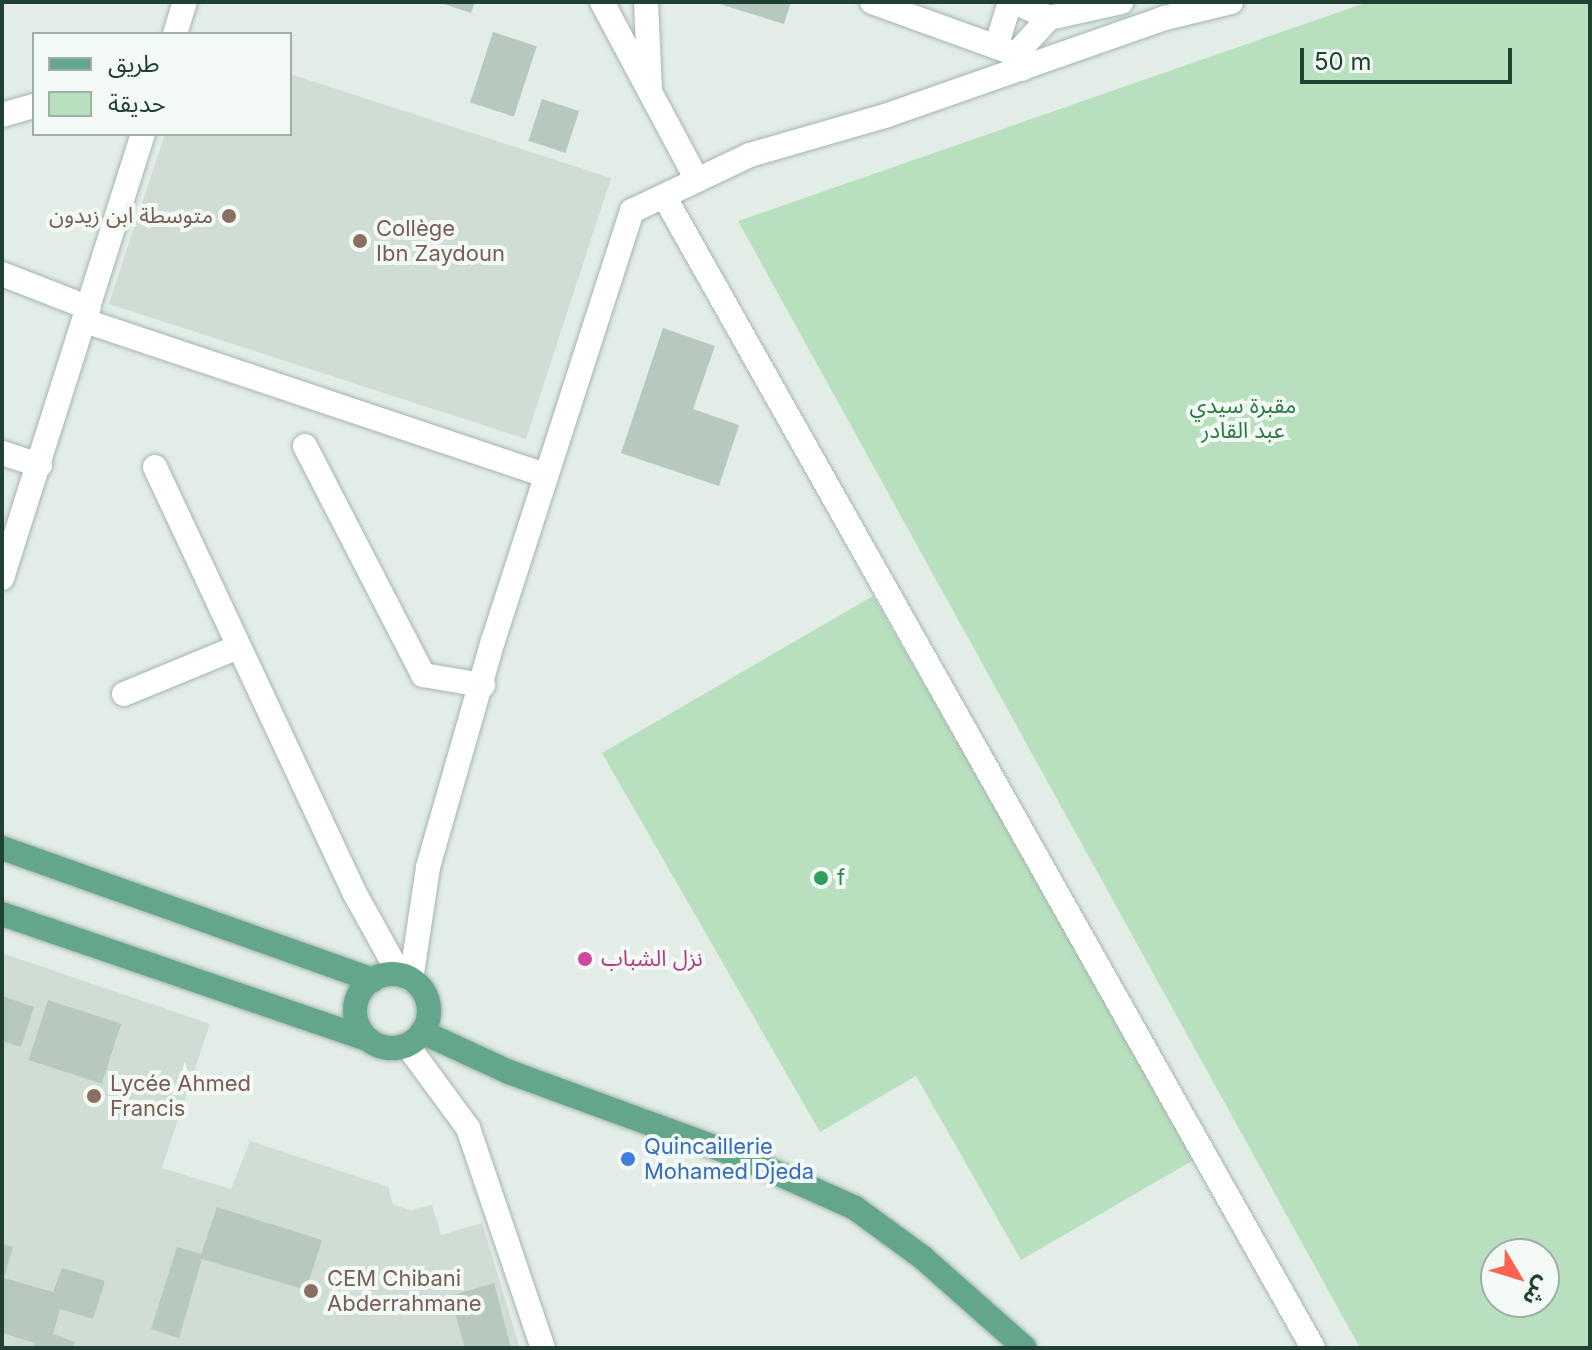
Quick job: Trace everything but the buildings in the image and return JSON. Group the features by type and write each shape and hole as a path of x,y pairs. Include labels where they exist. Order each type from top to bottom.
{"main road":[{"path":"2,848 373,980 406,978 428,1004 414,1038"},
{"path":"2,914 387,1048 414,1038 741,1157 855,1208 922,1257 1025,1348"},
{"path":"368,1039 355,1009 373,980"}],"street":[{"path":"176,32 185,2"},
{"path":"602,2 650,98 697,180"},
{"path":"646,2 650,98"},
{"path":"872,2 1011,56"},
{"path":"1011,56 1013,2 1049,18"},
{"path":"1011,56 1049,18 1121,2"},
{"path":"406,978 428,867 546,475 632,211 750,155 885,116 1011,56 1231,2"},
{"path":"2,115 32,107"},
{"path":"2,578 142,136"},
{"path":"664,196 1313,1348"},
{"path":"2,274 87,314 546,475"},
{"path":"305,446 423,675 483,685"},
{"path":"2,453 40,465"},
{"path":"155,467 354,892 406,978"},
{"path":"124,694 238,647"},
{"path":"414,1038 468,1128 543,1348"}],"shaded area":[{"name":"Collège Ibn Zaydoun","path":"292,75 611,178 526,439 109,304 164,136 292,136"},
{"path":"2,953 210,1024 162,1168 231,1189 250,1141 388,1187 393,1205 411,1210 432,1205 441,1235 482,1223 520,1348 2,1348"}],"green space":[{"name":"مقبرة سيدي عبد القادر","path":"1368,2 1590,2 1590,1348 1360,1348 738,221"},
{"name":"f","path":"873,596 1197,1158 1021,1260 916,1076 820,1132 602,753"}],"place":[{"name":"متوسطة ابن زيدون","path":"229,216"},
{"name":"Collège Ibn Zaydoun","path":"360,241"},
{"name":"f","path":"821,878"},
{"name":"نزل الشباب","path":"585,959"},
{"name":"Lycée Ahmed Francis","path":"94,1096"},
{"name":"Quincaillerie Mohamed Djeda","path":"628,1159"},
{"name":"CEM Chibani Abderrahmane","path":"311,1291"}]}
